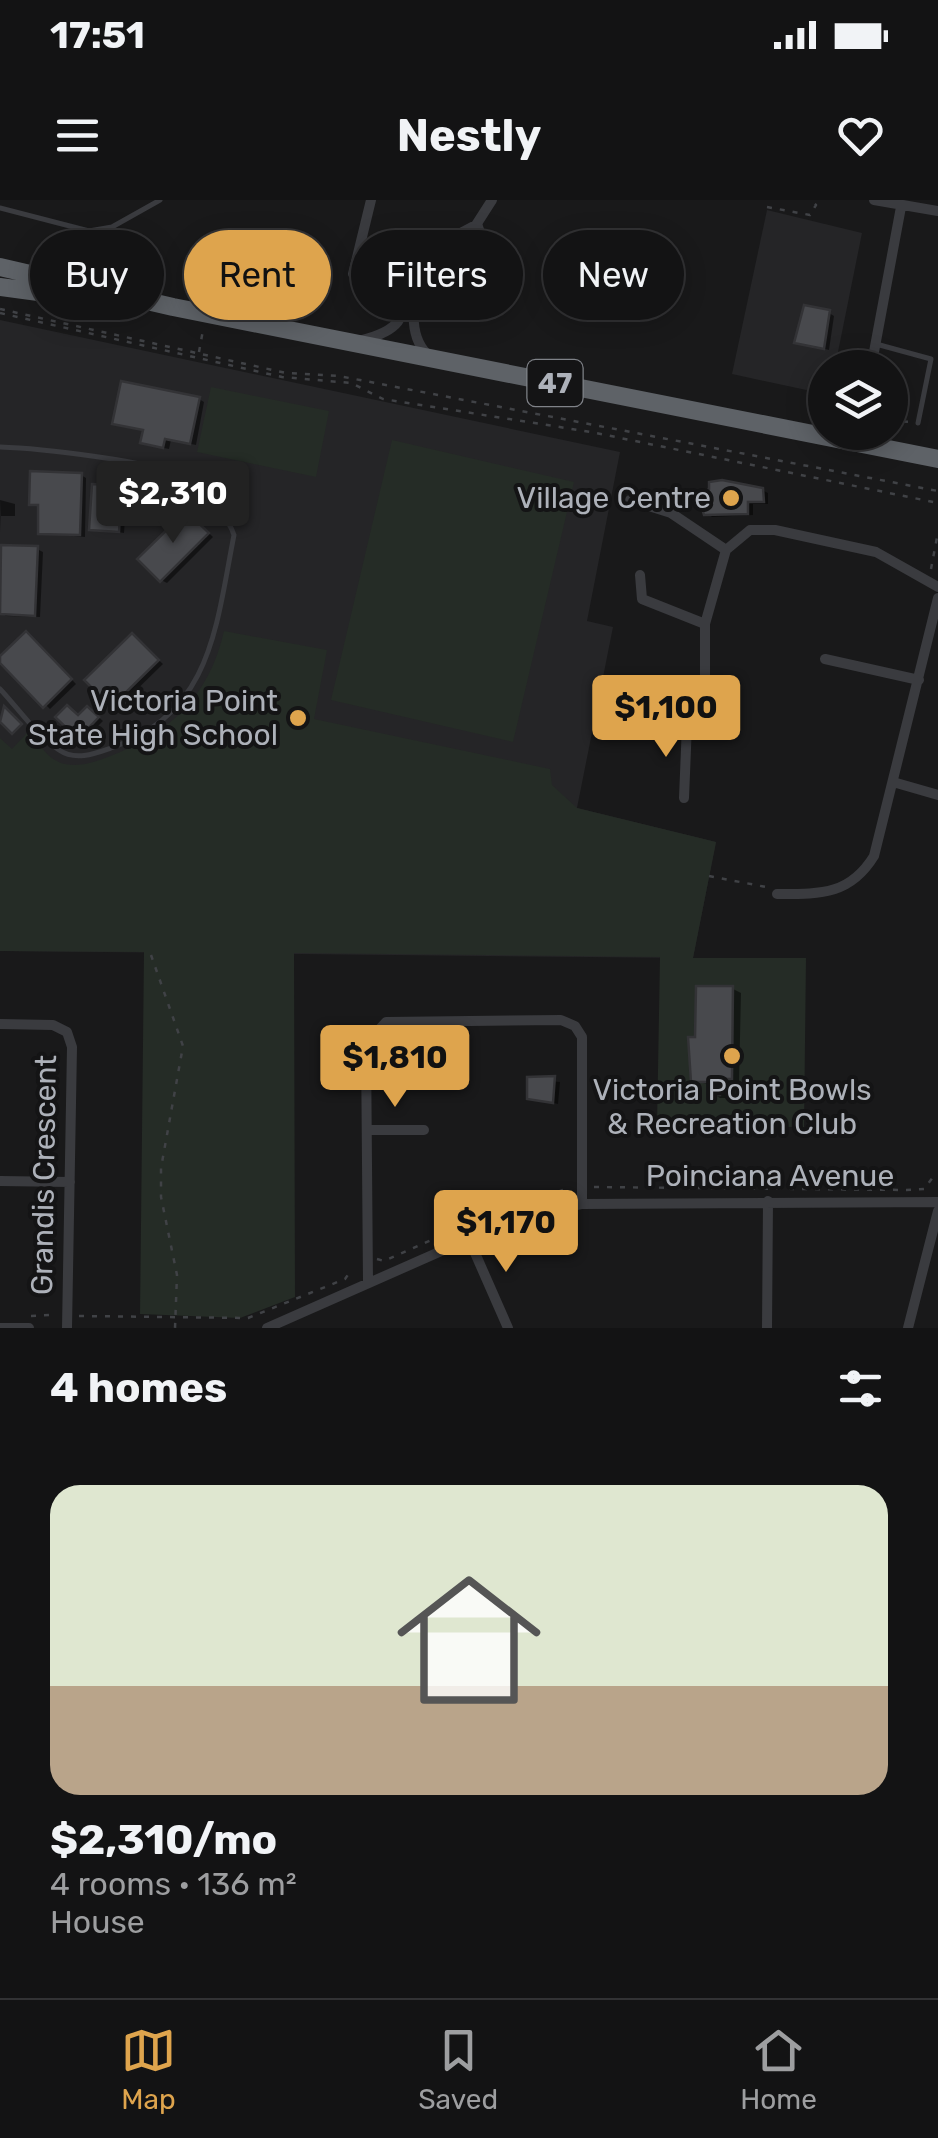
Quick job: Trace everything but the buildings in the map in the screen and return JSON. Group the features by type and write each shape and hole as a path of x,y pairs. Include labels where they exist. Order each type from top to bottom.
{"highway":[{"name":"47","path":"0,267 184,309"},
{"name":"47","path":"0,287 172,307"},
{"name":"47","path":"235,320 808,432"},
{"name":"47","path":"894,450 938,459"}],"street":[{"path":"364,230 371,200"},
{"path":"465,230 479,222 492,200"},
{"path":"876,200 938,211"},
{"path":"875,350 901,207"},
{"path":"353,344 385,336 398,320"},
{"path":"413,320 417,342 434,360"},
{"path":"630,500 671,513 726,550"},
{"path":"684,798 687,724 705,688 705,624 726,550 750,530 774,530 876,552 938,587"},
{"path":"640,575 642,600 705,624"},
{"path":"777,894 826,894 847,887 863,874 874,856 938,598"},
{"path":"825,659 919,680"},
{"path":"609,702 687,724"},
{"path":"893,782 938,794"},
{"path":"368,1284 366,1044 386,1022 561,1020 576,1026 582,1037 582,1204"},
{"name":"Grandis Crescent","path":"0,1024 53,1025 67,1032 72,1047 67,1328"},
{"path":"367,1130 424,1130"},
{"path":"0,1181 70,1182"},
{"path":"767,1328 768,1201"},
{"name":"Poinciana Avenue","path":"268,1328 507,1222 582,1204 938,1202"},
{"path":"908,1328 938,1211"},
{"path":"468,1238 508,1328"},
{"path":"0,1328 29,1328"}],"lane":[{"path":"0,208 89,231 122,222 160,200"},
{"path":"479,222 482,230"},
{"path":"876,344 931,360 918,422"},
{"path":"0,447 48,449 174,473 230,523 234,536 211,654 194,687 146,733 86,756 60,752 0,689"}],"path":[{"path":"767,207 810,215 816,205 810,200"},
{"path":"0,311 282,377 352,383 383,399 591,432 938,503"},
{"path":"198,356 205,320"},
{"path":"198,356 604,426 938,491"},
{"path":"908,421 918,422"},
{"path":"930,576 938,532"},
{"path":"709,876 766,887 777,894"},
{"path":"151,955 183,1046 162,1168 161,1197 177,1275 175,1328"},
{"path":"589,1184 600,1189 924,1190 933,1178"},
{"path":"376,1258 384,1261 483,1217 569,1188"},
{"path":"77,1316 248,1318 345,1279 352,1269"},
{"path":"17,1316 51,1315"}],"shaded area":[{"path":"767,210 862,233 838,350 808,350 808,390 732,374"},
{"name":"Victoria Point State High School","path":"0,320 620,452 587,621 613,627 577,808 716,842 693,958 0,951"},
{"path":"211,387 329,411 316,477 197,452"},
{"path":"392,440 574,482 513,742 331,700"},
{"path":"224,631 327,650 314,719 550,769 552,785 577,808 716,842 693,958 806,958 804,1127 657,1126 660,957 294,953 295,1297 240,1318 140,1314 144,952 0,951 0,738 12,749 29,731 51,758 68,765 95,761 130,748 168,724 197,694"}],"place":[{"name":"Village Centre","path":"731,498"},
{"name":"Victoria Point State High School","path":"298,718"},
{"name":"Victoria Point Bowls & Recreation Club","path":"732,1056"}]}
